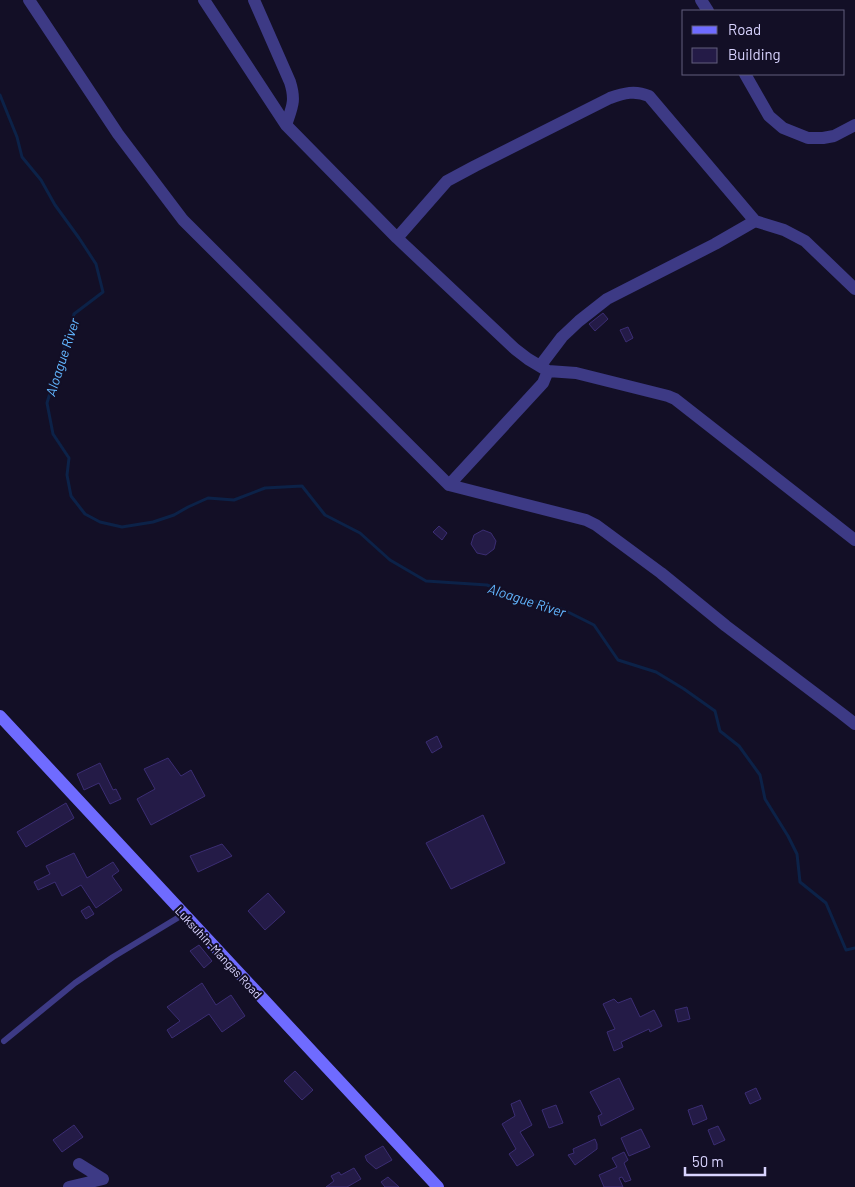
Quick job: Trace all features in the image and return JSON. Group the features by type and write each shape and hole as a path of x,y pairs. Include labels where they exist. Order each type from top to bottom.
{"main road":[{"name":"Luksuhin-Mangas Road","path":"0,716 438,1187"}],"street":[{"path":"29,0 118,134 183,220 449,485 586,520 596,525 855,724"},
{"path":"204,0 286,125 397,238 515,349 544,368 576,373 675,399 855,540"},
{"path":"254,0 290,82 293,106 286,125"},
{"path":"746,75 769,116 782,128 808,138 823,138 834,136 855,125"},
{"path":"397,238 447,181 610,98 624,93 635,92 649,96 755,221 784,230 805,242 855,289"},
{"path":"449,485 543,383 544,368 562,337 579,321 607,299 715,244 755,221"},
{"path":"69,1187 103,1179 79,1164"}],"lane":[{"path":"4,1041 83,978 113,957 184,914"}],"building":[{"path":"603,313 608,319 595,331 589,324"},
{"path":"628,327 633,338 626,342 620,330"},
{"path":"439,526 447,533 442,540 433,532"},
{"path":"483,530 491,533 496,541 494,549 486,555 477,553 471,544 474,535"},
{"path":"437,736 442,747 432,753 426,742"},
{"path":"168,758 181,776 191,770 205,796 151,825 137,799 155,789 144,769"},
{"path":"100,763 113,790 116,789 121,799 110,804 99,783 84,790 77,774"},
{"path":"66,803 74,818 26,847 17,832"},
{"path":"483,815 505,863 451,889 426,843"},
{"path":"222,844 232,856 198,872 190,856"},
{"path":"74,853 87,878 113,862 119,871 112,876 122,890 96,908 81,885 62,896 55,882 38,890 34,882 50,874 46,866"},
{"path":"268,893 285,912 265,930 248,911"},
{"path":"89,906 94,914 86,919 81,911"},
{"path":"199,945 212,961 204,968 190,951"},
{"path":"202,983 216,1005 231,995 245,1016 222,1032 209,1014 172,1038 167,1030 180,1021 167,1007"},
{"path":"631,998 640,1017 654,1010 662,1026 650,1032 649,1029 621,1042 623,1047 614,1051 607,1032 615,1029 603,1004 614,999 618,1003"},
{"path":"687,1007 690,1019 678,1022 675,1010"},
{"path":"295,1071 313,1090 302,1100 284,1081"},
{"path":"619,1078 634,1109 601,1126 598,1116 602,1114 590,1092"},
{"path":"756,1088 761,1099 750,1104 745,1093"},
{"path":"520,1100 532,1125 520,1132 534,1155 517,1166 509,1154 516,1149 502,1124 515,1116 511,1104"},
{"path":"556,1105 563,1123 549,1128 542,1110"},
{"path":"702,1105 707,1119 693,1125 688,1110"},
{"path":"74,1125 83,1137 62,1152 53,1140"},
{"path":"718,1126 725,1140 714,1145 708,1130"},
{"path":"641,1129 650,1147 629,1156 621,1138"},
{"path":"595,1139 597,1149 575,1165 568,1155 574,1153 573,1149"},
{"path":"383,1146 392,1160 376,1169 367,1161 365,1156"},
{"path":"624,1152 628,1160 624,1163 631,1180 625,1182 622,1177 619,1178 623,1187 604,1187 599,1175 617,1167 612,1158"},
{"path":"354,1168 361,1179 347,1187 326,1187 334,1181 331,1176 339,1172 341,1175"},
{"path":"388,1177 399,1187 385,1187 381,1182"}],"waterway":[{"name":"Aloague River","path":"0,95 17,137 22,157 41,180 55,205 96,264 103,292 74,314 47,403 53,434 69,458 67,475 71,496 85,514 100,522 122,527 153,522 174,515 208,498 234,500 265,488 302,486 325,515 360,533 390,560 426,581 487,585 509,594 564,610 594,625 618,660 656,672 715,711 720,731 739,746 760,775 765,799 797,854 800,882 826,903 846,950 855,948"}]}
